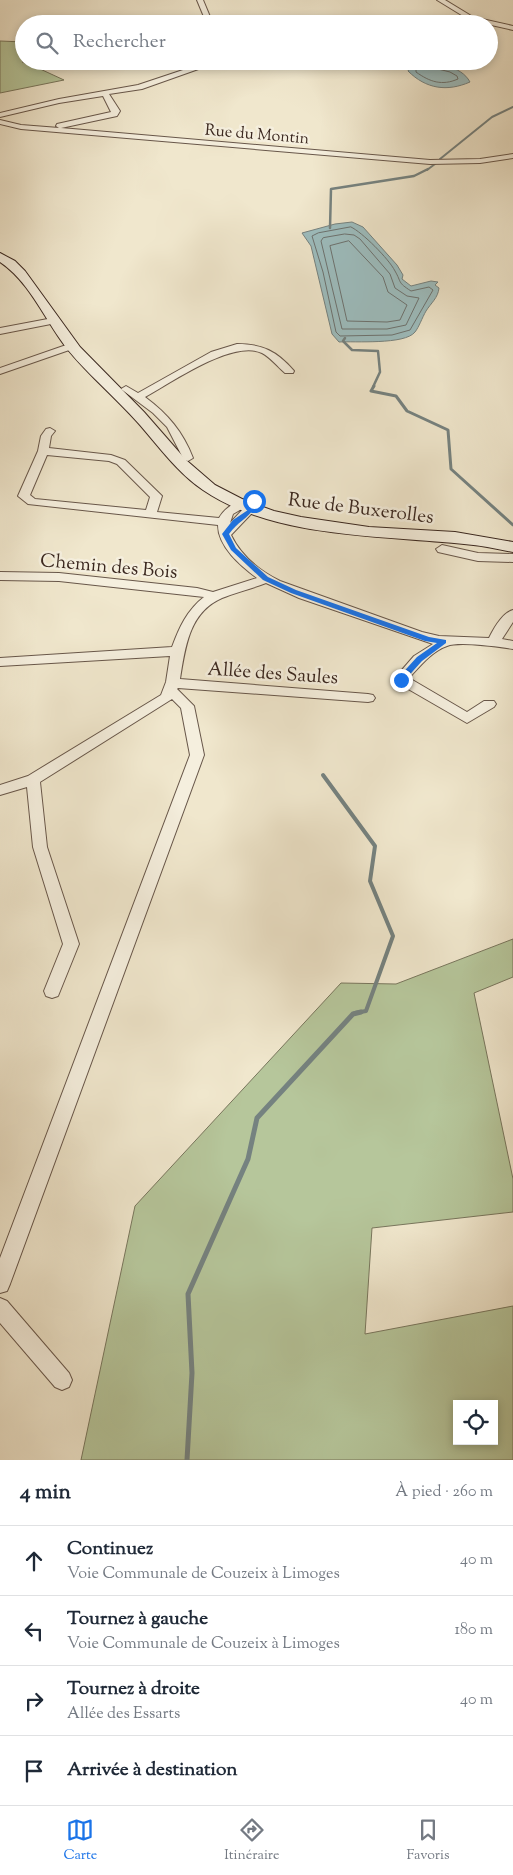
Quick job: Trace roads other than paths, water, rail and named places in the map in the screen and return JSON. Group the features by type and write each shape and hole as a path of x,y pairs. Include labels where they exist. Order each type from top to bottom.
{"street":[{"path":"200,0 206,15"},
{"path":"440,0 466,15"},
{"path":"498,25 513,28"},
{"path":"0,115 59,101 139,87 191,70"},
{"path":"50,129 114,114 116,111 106,93"},
{"name":"Rue du Montin","path":"0,122 21,127 430,162 480,161 513,156"},
{"path":"0,257 18,270 53,321 0,331"},
{"name":"Rue de Buxerolles","path":"53,321 72,346 192,473 210,488 290,520 340,528 468,538 513,547"},
{"path":"0,371 72,346"},
{"path":"138,397 215,354 236,347 266,351 289,371"},
{"path":"126,390 155,409 169,421 181,438 188,458"},
{"path":"137,413 155,409"},
{"name":"Rue de Buxerolles","path":"137,413 188,458 249,504"},
{"path":"50,430 46,436 43,451 24,496 32,502 150,515 225,528"},
{"path":"43,451 111,458 121,462 156,496 150,515"},
{"path":"249,504 233,508 225,528 233,549 249,566 266,579 294,592 428,639 444,642 494,641 513,645"},
{"path":"442,549 478,557 513,558"},
{"name":"Chemin des Bois","path":"0,576 59,577 198,592 213,596"},
{"path":"0,790 33,780 166,698 172,687 177,651 194,612 213,596 266,579"},
{"path":"494,641 501,627 513,614"},
{"path":"444,642 419,659 401,680 467,718 489,704"},
{"path":"0,662 177,651"},
{"path":"0,1284 197,755 187,706 172,687"},
{"name":"Allée des Saules","path":"172,687 368,698"},
{"path":"33,780 40,847 71,944 52,991"},
{"path":"0,1308 62,1380"}],"water":[{"path":"456,70 466,76 470,82 453,87 437,87 422,82 408,71"},
{"path":"352,222 363,227 397,265 403,275 402,279 411,286 431,281 438,282 435,285 439,288 436,298 426,311 415,332 409,336 391,341 339,342 332,334 311,246 302,233 335,224"}],"waterway":[{"path":"440,159 492,117 513,107"},
{"path":"427,170 435,164"},
{"path":"330,228 331,189 414,176 428,169"},
{"path":"345,338 343,341 352,350 378,351 380,372 373,387"},
{"path":"374,386 371,391 396,396 407,411 448,430 451,469 513,525"},
{"path":"323,775 375,846 370,881 393,936 366,1011 355,1013"},
{"path":"187,1460 192,1373 188,1294 248,1159 257,1118 353,1014 361,1012"}]}
